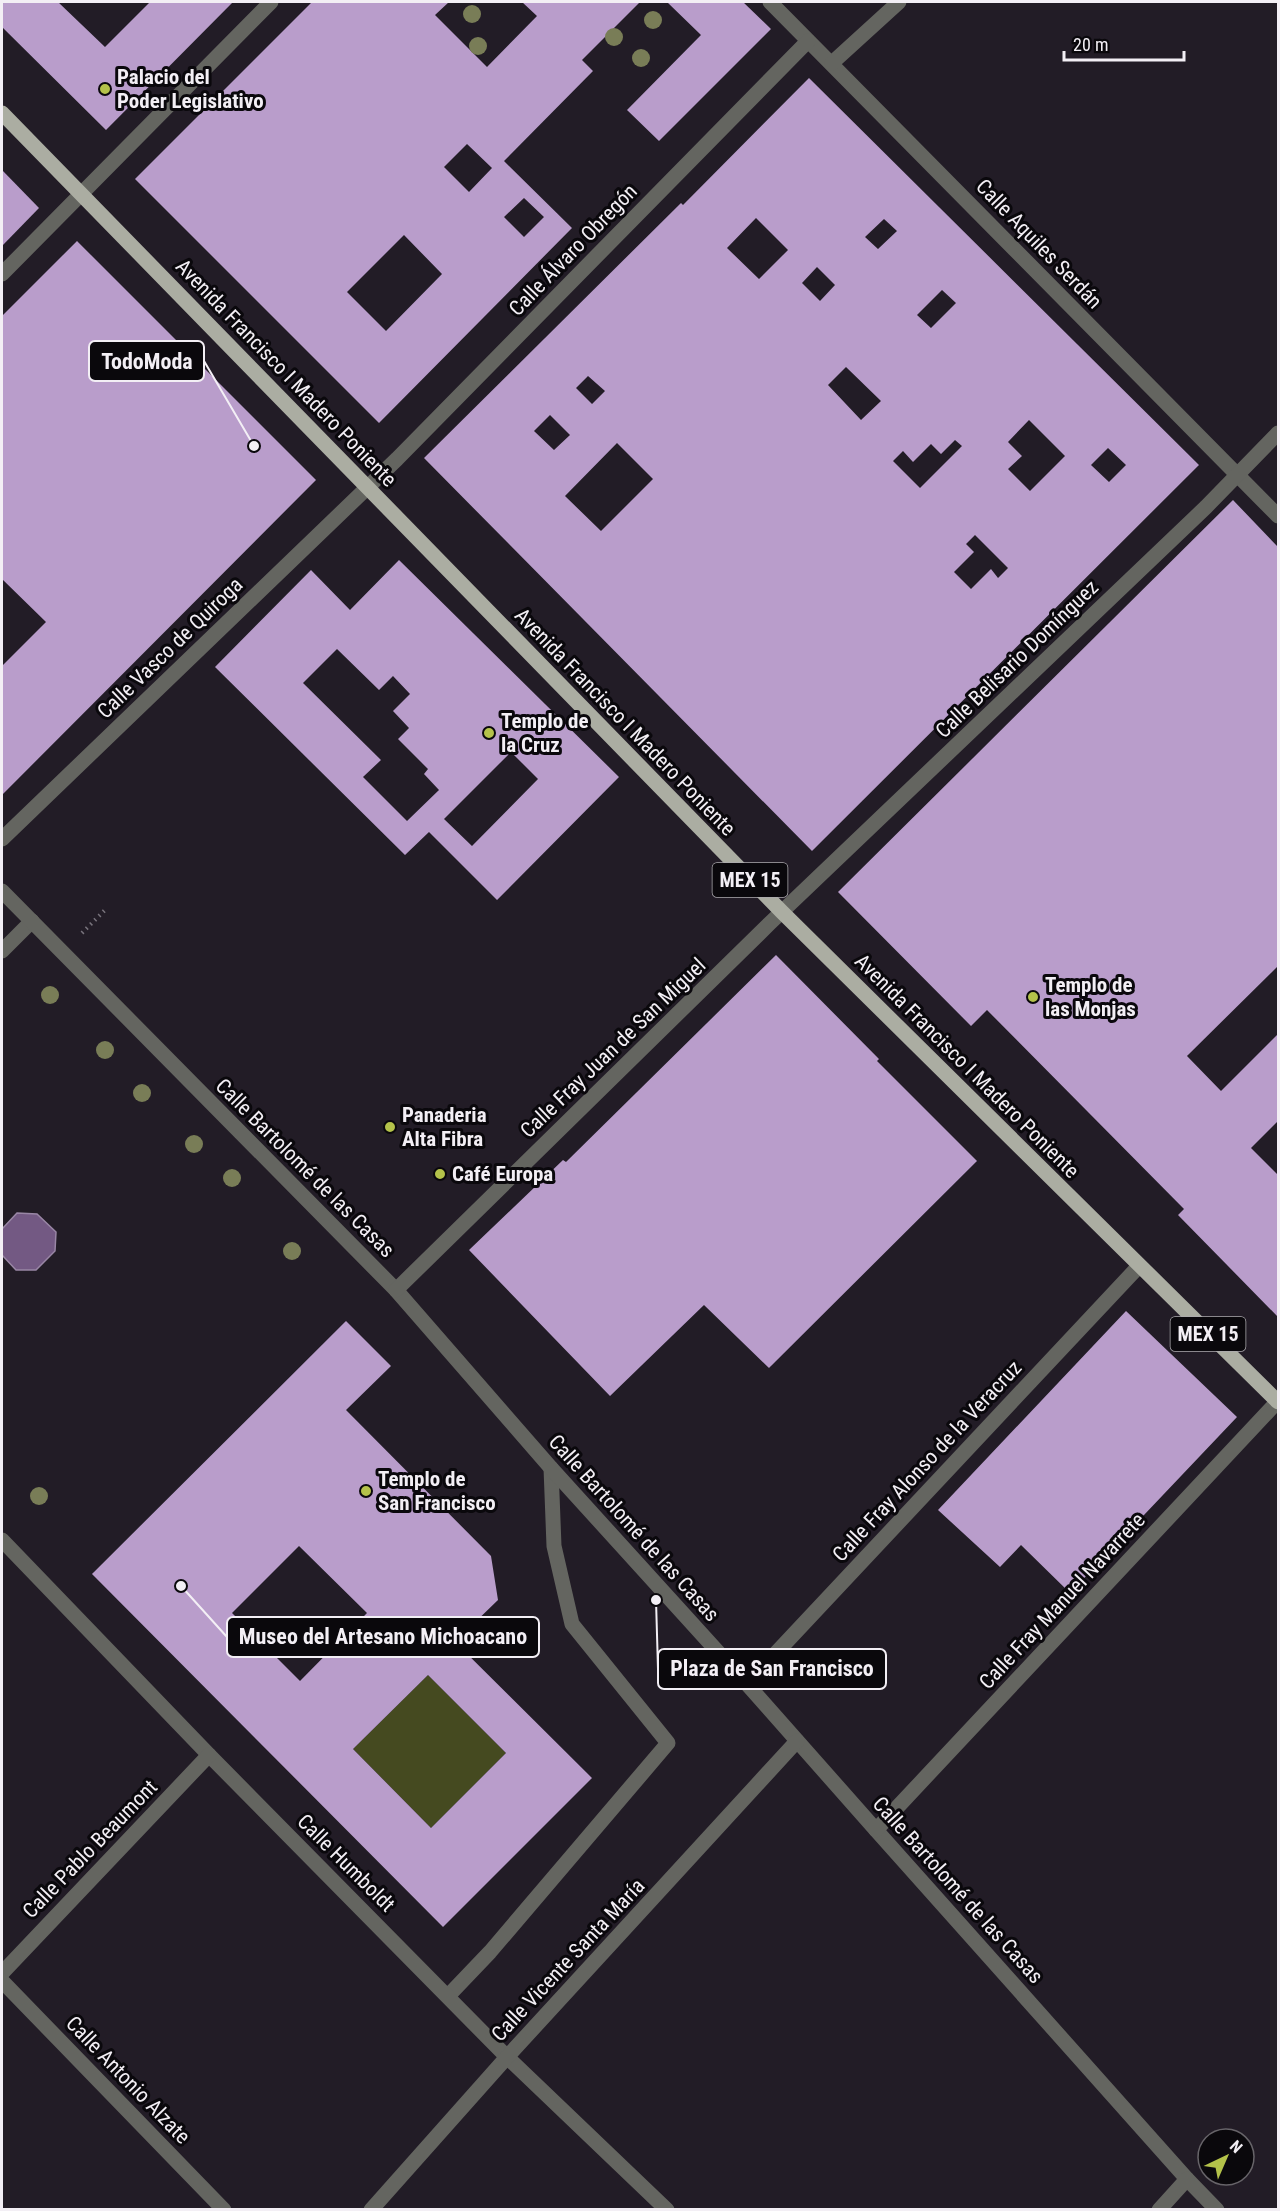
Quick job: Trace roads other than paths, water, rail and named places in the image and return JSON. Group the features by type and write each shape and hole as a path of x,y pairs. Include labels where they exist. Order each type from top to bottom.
{"main road":[{"name":"Avenida Francisco I Madero Poniente","path":"2,113 782,912 1278,1402"}],"street":[{"path":"2,274 271,2"},
{"name":"Calle Aquiles Serdán","path":"770,2 1278,516"},
{"path":"832,63 899,2"},
{"name":"Calle Álvaro Obregón","path":"368,488 808,41"},
{"name":"Calle Belisario Domínguez","path":"782,912 1198,515 1278,433"},
{"name":"Calle Vasco de Quiroga","path":"2,839 368,488"},
{"name":"Calle Bartolomé de las Casas","path":"2,891 396,1290 551,1468 1217,2210"},
{"name":"Calle Fray Juan de San Miguel","path":"396,1290 782,912"},
{"path":"2,951 32,921"},
{"name":"Calle Fray Alonso de la Veracruz","path":"747,1684 1139,1266"},
{"name":"Calle Fray Manuel Navarrete","path":"876,1830 1278,1402"},
{"path":"448,1996 490,1952 668,1743 572,1624 554,1546 551,1468"},
{"name":"Calle Humboldt","path":"2,1540 209,1755 507,2057 667,2210"},
{"name":"Calle Vicente Santa María","path":"371,2210 507,2057 797,1741"},
{"name":"Calle Pablo Beaumont","path":"2,1973 209,1755"},
{"name":"Calle Antonio Alzate","path":"2,1981 224,2210"},
{"path":"1159,2210 1187,2179"}],"place":[{"name":"Palacio del Poder Legislativo","path":"105,89"},
{"name":"TodoModa","path":"254,446"},
{"name":"Templo de la Cruz","path":"489,733"},
{"name":"Templo de las Monjas","path":"1033,997"},
{"name":"Panaderia Alta Fibra","path":"390,1127"},
{"name":"Café Europa","path":"440,1174"},
{"name":"Templo de San Francisco","path":"366,1491"},
{"name":"Museo del Artesano Michoacano","path":"181,1586"},
{"name":"Plaza de San Francisco","path":"656,1600"}]}
